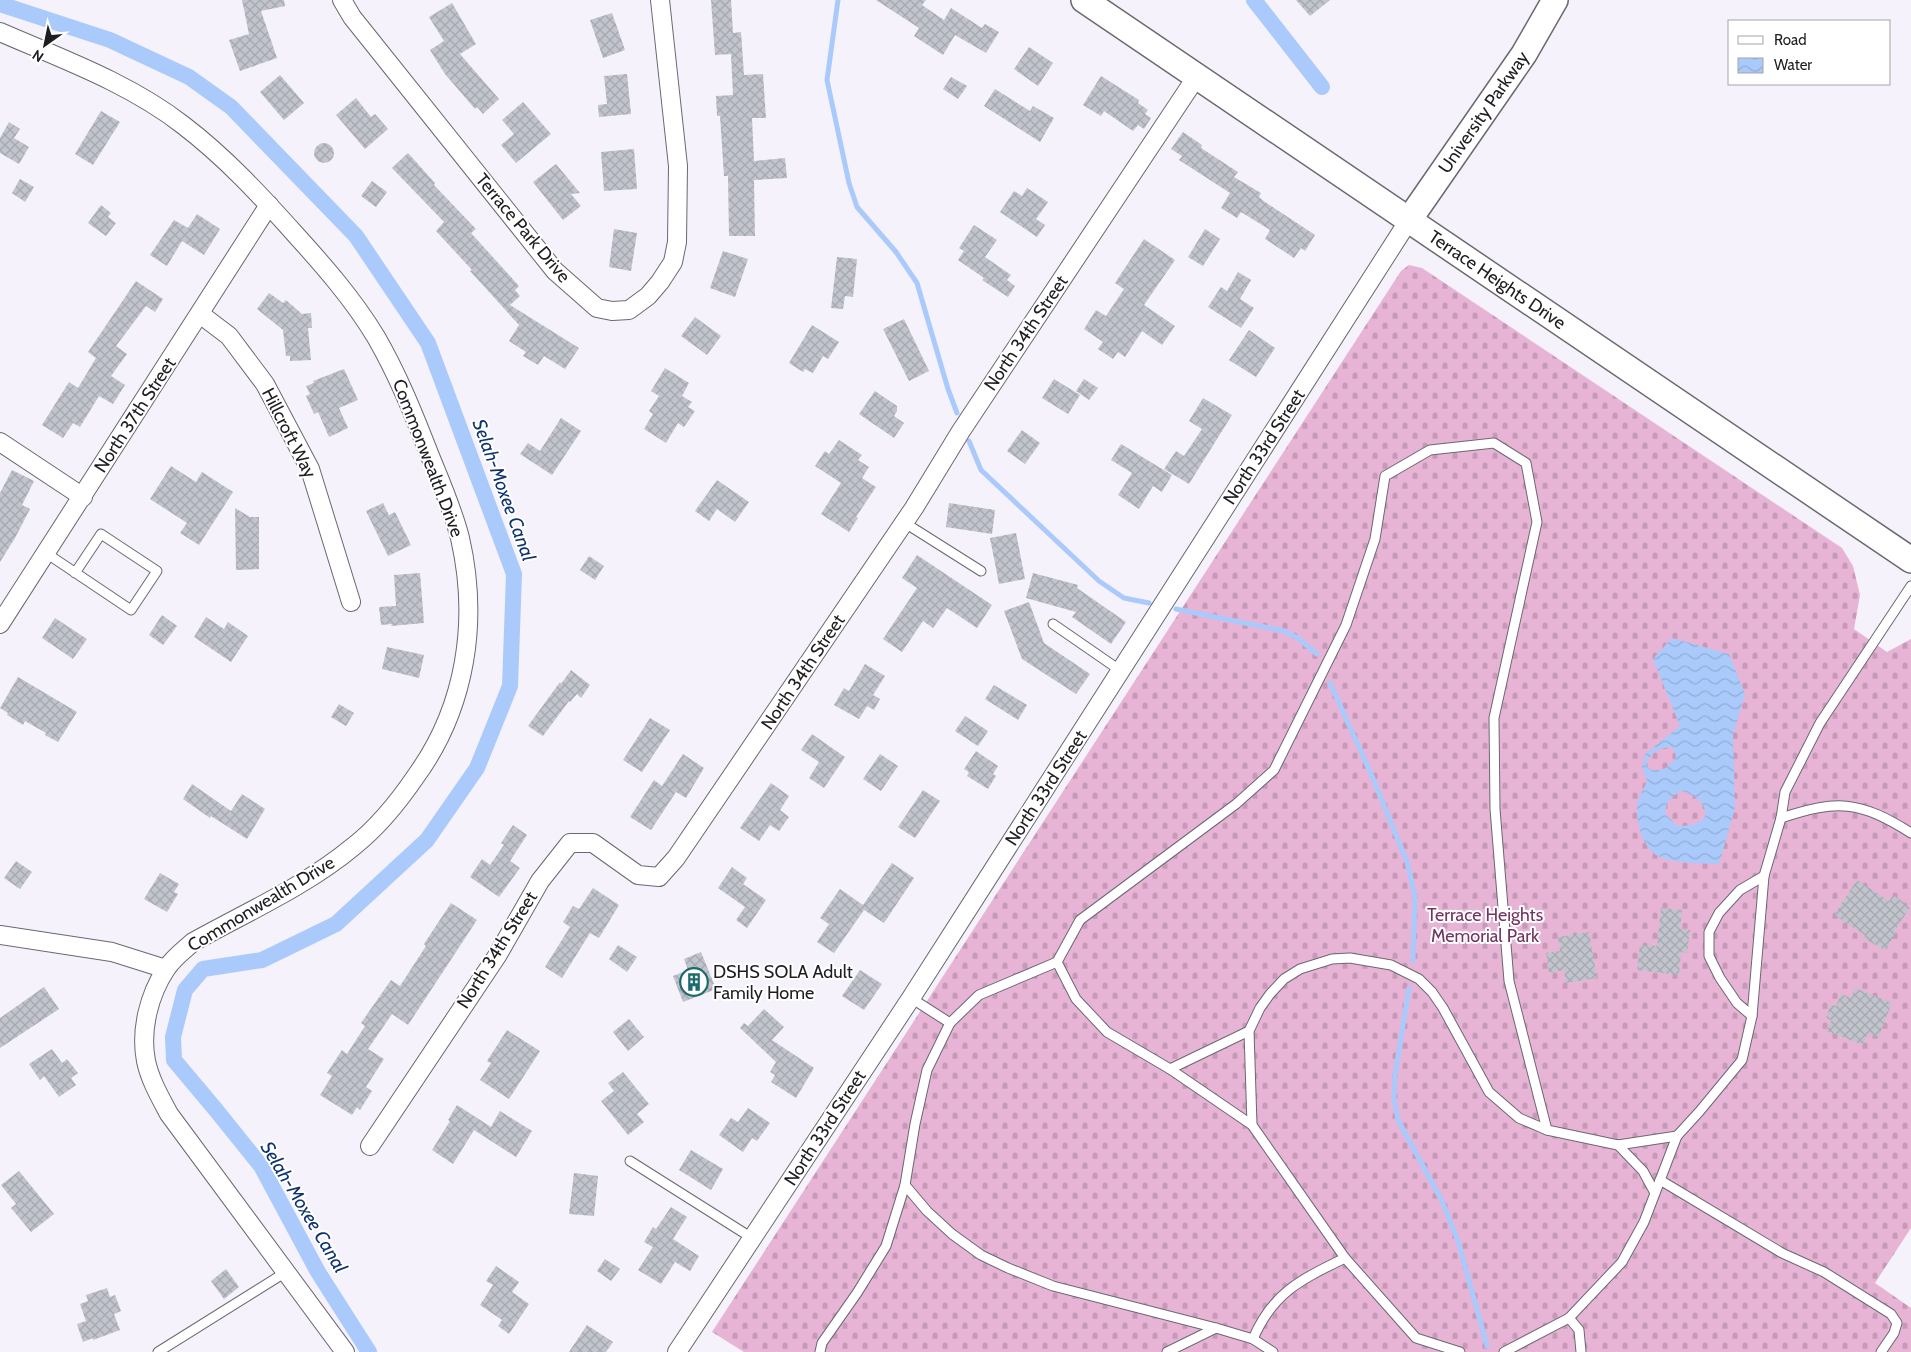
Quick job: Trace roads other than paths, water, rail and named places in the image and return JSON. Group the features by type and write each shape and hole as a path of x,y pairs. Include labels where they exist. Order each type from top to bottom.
{"main road":[{"name":"Terrace Heights Drive","path":"1084,0 1911,560"},
{"name":"University Parkway","path":"1409,220 1524,54 1554,0"}],"street":[{"name":"Terrace Park Drive","path":"342,0 352,17 555,271 597,308 612,311 629,310 648,296 673,262 677,242 678,166 660,0"},
{"name":"Commonwealth Drive","path":"0,32 146,99 183,125 226,161 269,205 344,291 375,335 402,386 445,494 459,535 467,574 470,616 465,656 458,694 440,735 418,774 387,813 356,845 318,873 193,942 166,969 151,1000 144,1028 146,1061 155,1086 169,1114 345,1352"},
{"name":"North 34th Street","path":"370,1146 497,956 540,881 570,843 593,843 638,875 659,877 676,858 904,522 960,431 1197,76"},
{"name":"North 37th Street","path":"0,624 269,205"},
{"name":"North 33rd Street","path":"677,1352 911,998 1409,220"},
{"name":"Hillcroft Way","path":"200,314 229,336 265,384 310,469 350,602"},
{"path":"0,442 83,497"},
{"path":"0,935 112,952 166,969"}],"lane":[{"path":"820,1352 822,1343 857,1293 886,1246 905,1185 915,1124 927,1070 950,1023 979,995 1057,962 1080,920 1236,804 1274,770 1346,625 1375,538 1385,476 1430,450 1494,443 1526,463 1537,522 1494,718 1495,810 1509,981 1547,1130"},
{"path":"904,522 981,571"},
{"path":"46,553 75,573 131,610 157,571 101,534 75,573"},
{"path":"1504,1352 1569,1318 1622,1262 1644,1222 1677,1136 1742,1060 1752,1016 1764,876 1781,818 1785,792 1820,723 1911,586"},
{"path":"1053,624 1121,671"},
{"path":"1781,818 1811,808 1836,804 1866,810 1890,819 1911,833"},
{"path":"1752,1016 1736,1003 1720,978 1709,956 1709,932 1719,913 1740,890 1764,876"},
{"path":"1252,1125 1249,1031 1270,994 1284,979 1300,969 1332,959 1350,958 1391,965 1419,979 1432,992 1443,1008 1489,1092 1519,1118 1547,1130 1618,1145 1677,1136"},
{"path":"1057,962 1076,999 1107,1032 1170,1069 1252,1125 1344,1258 1416,1338 1460,1352"},
{"path":"911,998 950,1023"},
{"path":"1170,1069 1249,1031"},
{"path":"1618,1145 1643,1171 1655,1193"},
{"path":"630,1161 752,1238"},
{"path":"1660,1180 1782,1253 1824,1272 1892,1314 1897,1323 1894,1333 1881,1352"},
{"path":"905,1185 952,1234 981,1255 1008,1268 1053,1286 1254,1339 1273,1352"},
{"path":"1254,1339 1261,1321 1279,1297 1306,1277 1344,1258"},
{"path":"158,1352 286,1272"},
{"path":"1569,1318 1579,1330 1581,1352"},
{"path":"1167,1352 1216,1328"}],"water":[{"path":"1672,638 1729,654 1745,694 1733,735 1735,808 1719,864 1681,862 1660,857 1649,848 1639,828 1637,803 1647,781 1642,767 1645,754 1680,726 1653,659","holes":["1673,748 1676,756 1671,763 1666,768 1650,770 1646,764 1650,757 1658,750","1681,791 1695,797 1705,809 1704,818 1696,824 1678,826 1666,815 1666,807 1669,800"]}],"waterway":[{"path":"838,0 827,80 849,183 857,207 896,252 917,283 948,389 957,413"},
{"path":"1254,0 1322,87"},
{"name":"Selah-Moxee Canal","path":"0,4 110,40 189,77 231,107 356,236 428,343 514,574 510,686 477,768 427,840 336,924 262,960 203,969 185,990 173,1037 174,1060 261,1166 318,1272 369,1352"},
{"path":"969,441 981,470 1099,581 1124,598 1149,603"},
{"path":"1176,609 1284,631 1298,638 1317,654"},
{"path":"1330,683 1372,776 1407,862 1415,896 1413,961"},
{"path":"1409,988 1395,1075 1394,1098 1398,1120 1442,1201 1458,1241 1487,1346"}],"place":[{"name":"DSHS SOLA Adult Family Home","path":"694,982"}],"park label":[{"name":"Terrace Heights Memorial Park","path":"1485,925"}]}
